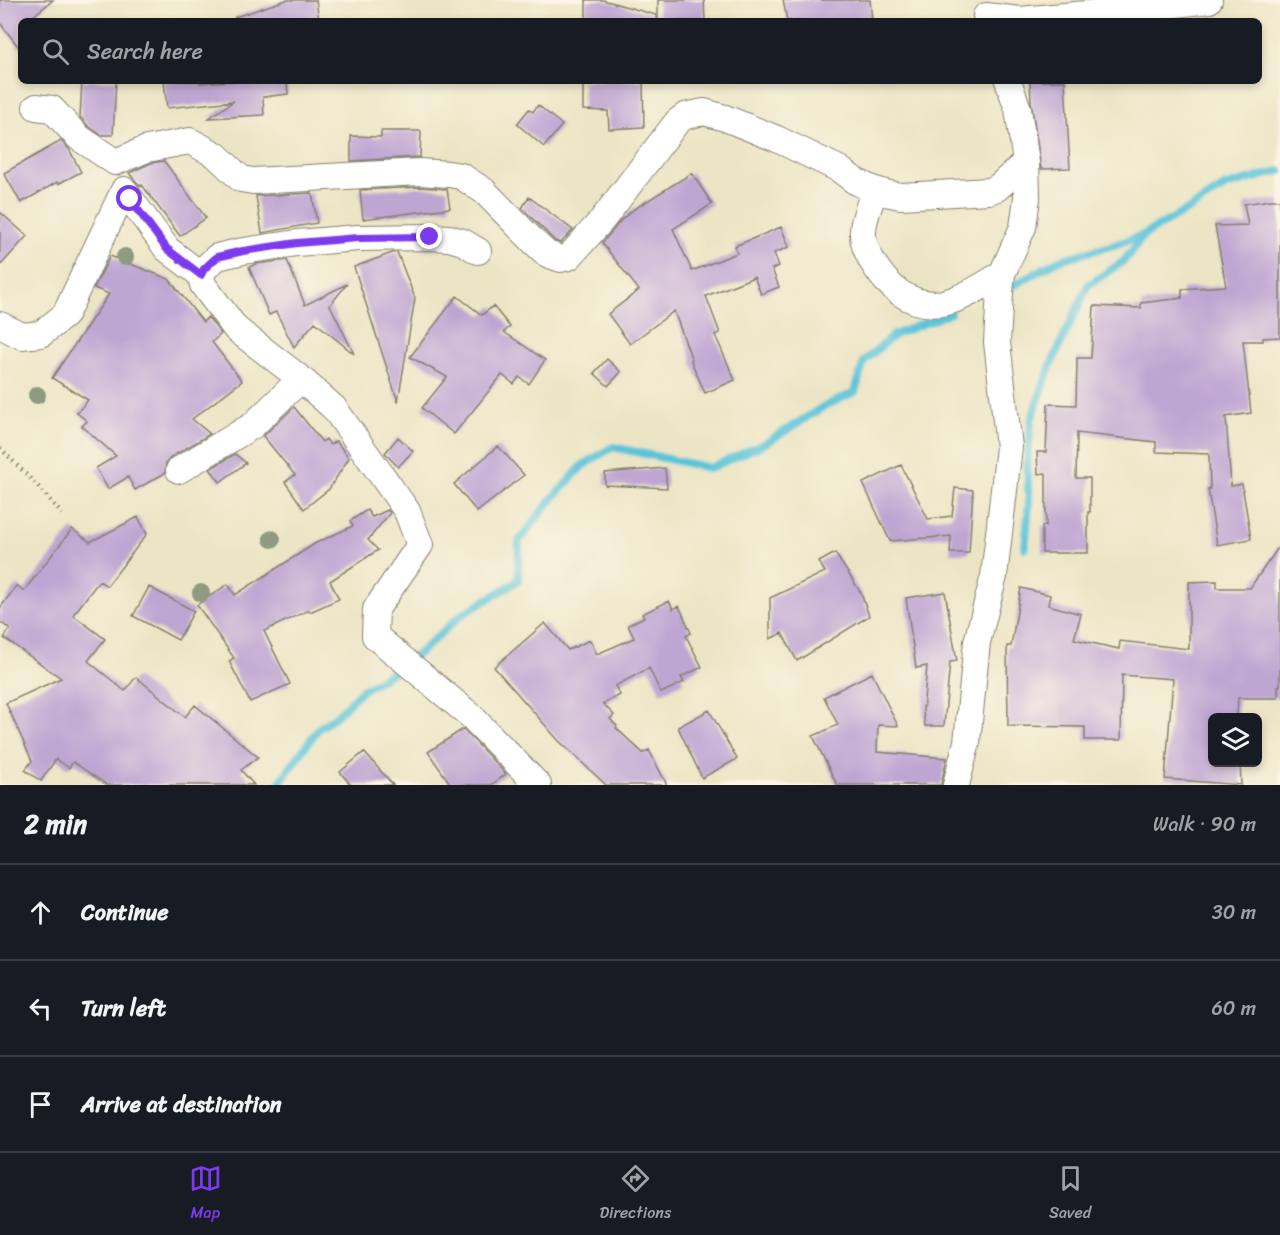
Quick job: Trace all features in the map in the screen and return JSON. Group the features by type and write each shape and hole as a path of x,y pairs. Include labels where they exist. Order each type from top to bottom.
{"street":[{"path":"1042,18 1209,0"},
{"path":"983,12 1011,18"},
{"path":"956,785 967,742 977,642 994,576 1009,447 997,342 1002,274 1023,228 1027,198 1026,162 1018,109 1009,84"},
{"path":"36,107 52,109 78,137 115,162 124,190 167,249 201,275"},
{"path":"115,162 147,149 190,141 216,155 241,179 253,181 420,172 460,176 484,191 547,254 561,260 569,256 602,220 677,122 685,116 694,114 704,112 714,114 818,158 855,181 875,190 901,195 989,191 997,188 1026,162"},
{"path":"0,325 22,336 41,334 64,315 124,190"},
{"path":"875,190 867,211 863,231 864,244 889,286 906,297 926,303 943,303 968,294 1002,274"},
{"path":"478,251 464,242 449,238 358,238 308,242 217,257 201,275 203,285 236,329 301,379 333,408 407,511 420,545 376,609 375,636 471,716 538,785"},
{"path":"179,470 252,426 301,379"}],"path":[{"path":"0,448 62,514"}],"building":[{"path":"0,0 53,0 31,18 18,18 18,46 0,23"},
{"path":"286,0 316,0 319,18 235,18"},
{"path":"586,0 603,0 656,15 656,18 586,18"},
{"path":"658,0 704,0 705,18 658,18"},
{"path":"783,0 870,0 872,18 786,18"},
{"path":"82,84 116,84 113,135 101,135 80,117"},
{"path":"164,84 287,84 288,94 263,97 264,115 209,118 234,101 167,108"},
{"path":"583,84 643,84 644,127 609,129 608,111 583,110"},
{"path":"1030,84 1065,84 1070,168 1041,169"},
{"path":"538,105 562,125 544,147 517,124 529,109 533,112"},
{"path":"381,131 421,131 420,157 351,161 351,136 381,137"},
{"path":"61,141 69,149 81,172 58,184 57,182 21,203 4,173"},
{"path":"164,161 206,218 180,236 142,185 140,186 129,173 151,163"},
{"path":"692,173 712,204 673,229 692,271 737,253 735,246 781,227 789,247 774,253 779,266 772,269 779,287 761,294 754,277 706,296 720,333 715,335 735,380 705,393 674,311 630,344 608,314 639,290 602,243 622,219 634,209"},
{"path":"420,187 447,189 450,208 363,219 360,190"},
{"path":"312,193 317,223 262,233 256,196"},
{"path":"529,197 573,230 561,243 555,241 522,208"},
{"path":"1280,200 1280,337 1263,338 1263,341 1243,341 1251,413 1226,417 1231,486 1242,484 1251,539 1217,545 1208,489 1210,489 1209,454 1156,452 1156,442 1077,433 1076,478 1090,478 1088,553 1042,553 1042,526 1046,526 1046,473 1038,474 1037,452 1046,452 1048,404 1076,405 1077,358 1091,358 1094,306 1141,308 1141,303 1182,298 1182,289 1226,286 1215,226 1248,225 1244,204"},
{"path":"0,212 27,236 0,266"},
{"path":"397,252 415,298 398,402 354,267"},
{"path":"110,256 169,279 203,322 208,317 221,334 212,342 242,381 192,419 210,434 171,457 166,463 165,473 135,490 128,477 108,489 96,468 116,456 82,426 87,421 77,413 88,400 52,378 109,294 94,288"},
{"path":"287,260 305,305 347,284 330,305 354,354 315,322 294,347 276,312 269,315 249,267"},
{"path":"457,296 482,315 493,306 510,327 504,332 545,360 529,384 519,377 514,384 502,375 454,434 422,408 447,377 410,357"},
{"path":"607,359 621,372 608,386 594,373"},
{"path":"294,407 322,442 326,439 330,445 336,441 349,458 329,489 304,509 285,482 295,475 263,436"},
{"path":"398,437 413,451 398,467 385,453"},
{"path":"498,446 524,475 477,512 454,484"},
{"path":"235,454 246,463 220,482 210,469"},
{"path":"901,465 928,519 952,516 955,488 973,490 969,553 950,553 951,536 890,541 863,483"},
{"path":"665,468 667,488 605,485 605,473"},
{"path":"367,510 372,517 388,510 390,513 368,540 378,550 330,581 339,599 264,631 290,684 250,702 229,661 234,658 197,605 228,584 235,595 316,543 353,526 350,521"},
{"path":"138,517 147,534 107,586 99,581 73,615 105,639 88,661 125,691 136,677 185,717 195,705 258,757 241,770 254,785 107,785 73,762 69,768 56,759 41,781 25,770 32,761 6,703 61,678 4,638 10,629 0,622 0,608 17,585 24,591 72,529 90,542"},
{"path":"1280,545 1280,686 1278,686 1278,698 1238,698 1237,713 1208,713 1208,767 1240,767 1241,785 1165,779 1173,679 1122,675 1121,740 1085,740 1085,727 1008,726 1007,646 1011,646 1021,588 1050,595 1048,605 1081,614 1074,639 1119,649 1120,641 1189,649 1189,582 1217,581 1217,588 1250,588"},
{"path":"835,553 861,593 869,616 797,661 782,633 770,639 770,598 825,572 819,562"},
{"path":"149,587 194,611 178,640 133,616"},
{"path":"945,592 957,661 950,662 944,726 925,726 923,712 927,666 916,668 906,598"},
{"path":"669,601 673,609 679,606 691,633 686,636 702,667 681,677 684,682 661,693 649,668 615,686 620,695 603,704 614,715 610,719 617,726 616,728 643,753 649,750 667,785 606,785 559,741 494,667 545,623 568,650 590,640 597,654 634,638 628,625 644,617 642,614"},
{"path":"872,673 898,726 878,725 877,752 947,758 941,785 837,785 813,736 838,725 824,697"},
{"path":"709,710 737,759 702,778 678,727"},
{"path":"463,729 506,774 491,785 451,785 428,752"},
{"path":"364,752 393,785 351,785 340,772"}],"waterway":[{"path":"1005,290 1059,260 1143,235 1226,186 1280,171"},
{"path":"1025,548 1029,504 1027,465 1031,421 1050,367 1088,285 1124,261 1143,236"},
{"path":"278,785 318,729 336,716 361,691 408,663 461,615 518,581 519,541 550,501 583,465 613,447 710,468 766,443 823,407 855,392 864,361 894,335 950,313"}],"route":[{"path":"130,199 167,249 201,275 208,264 217,257 243,251 297,243 358,238 430,237"}]}
